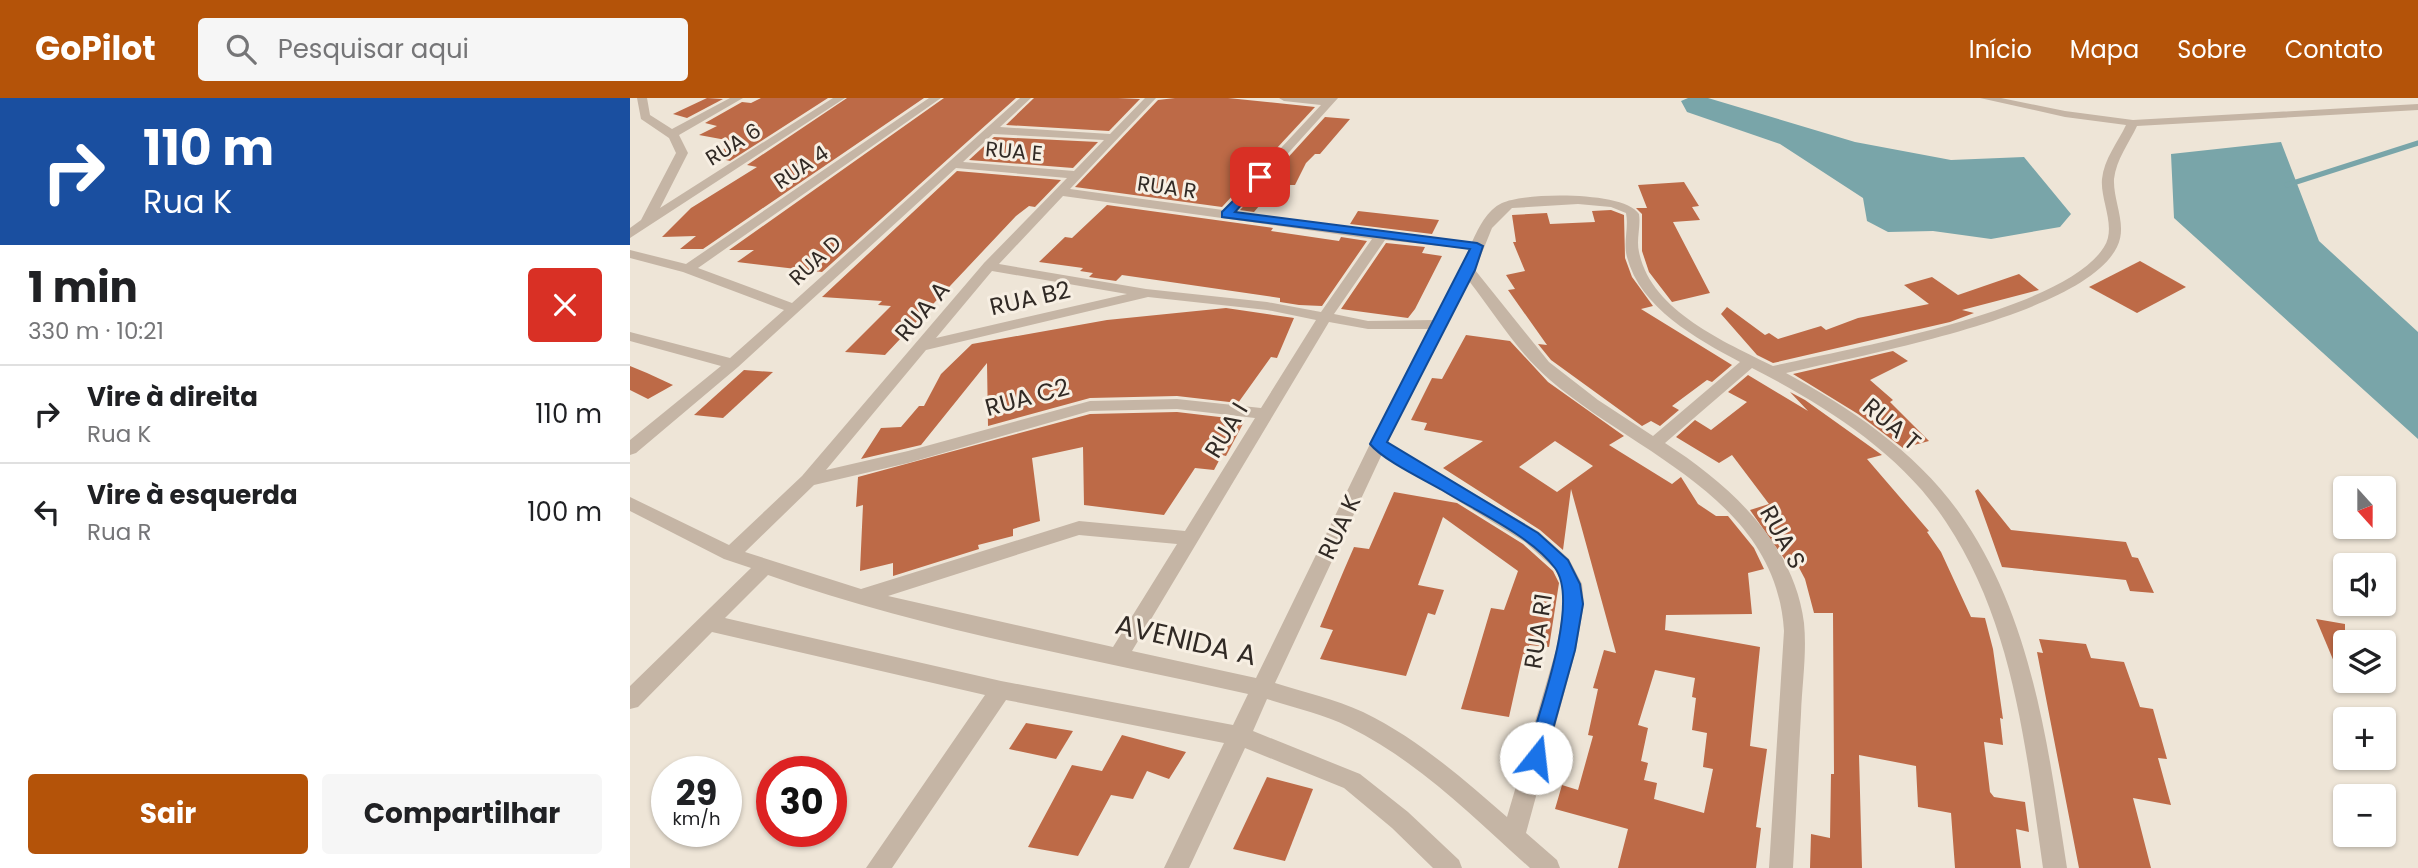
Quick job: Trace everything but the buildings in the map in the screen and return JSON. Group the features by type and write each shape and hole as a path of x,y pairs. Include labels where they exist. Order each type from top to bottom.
{"street":[{"path":"642,98 645,117 672,134 681,144 682,153 646,222"},
{"path":"672,134 738,98"},
{"name":"RUA 6","path":"630,234 840,98"},
{"name":"RUA 4","path":"688,269 936,98"},
{"name":"RUA D","path":"630,449 733,364 950,164 1026,98"},
{"name":"RUA A","path":"731,554 808,480 989,266 1151,98"},
{"path":"1284,98 1331,100"},
{"path":"1985,98 2065,114 2133,123 2416,107"},
{"path":"1226,215 1331,100"},
{"path":"1774,371 1990,317 2076,280 2108,252 2115,237 2108,182 2112,164 2133,123"},
{"path":"989,130 1110,138"},
{"name":"RUA E","path":"950,164 1075,175"},
{"name":"RUA R","path":"1061,192 1381,236 1477,246"},
{"name":"RUA T","path":"1518,202 1610,202 1630,210 1633,215 1631,243 1635,265 1651,291 1705,336 1774,371 1839,412 1896,457 1952,516 1988,582 2012,649 2036,742 2055,868"},
{"name":"RUA K","path":"1176,868 1378,444 1468,270 1477,246 1495,212 1507,203 1518,202"},
{"name":"RUA I","path":"1119,654 1326,315 1381,236"},
{"path":"630,254 688,269 793,308"},
{"name":"RUA B2","path":"989,266 1148,293 1326,315 1368,324 1440,324"},
{"name":"RUA S","path":"1468,270 1553,374 1653,445 1706,478 1757,530 1780,574 1793,616 1781,868"},
{"name":"RUA B2","path":"923,346 1148,293"},
{"path":"630,336 733,364"},
{"path":"1653,445 1751,361"},
{"name":"RUA C2","path":"808,480 908,457 1090,406 1178,404 1264,414"},
{"name":"RUA R1","path":"1378,444 1532,537 1562,564 1572,584 1574,604 1566,650 1513,839"},
{"name":"AVENIDA A","path":"630,503 731,554 860,597 965,623 1119,654 1262,688 1353,718 1395,741 1449,781 1548,868"},
{"path":"860,597 1079,528 1189,538"},
{"path":"630,700 764,567"},
{"path":"710,623 1001,690 1240,736 1352,781 1400,820 1450,868"},
{"path":"878,868 1001,690"}],"water":[{"path":"1688,98 1708,98 1855,142 1951,160 2024,157 2071,214 2060,227 1991,239 1933,231 1888,232 1867,221 1863,198 1780,144 1687,112 1681,101"},
{"path":"2281,142 2319,241 2418,332 2418,439 2174,218 2171,154"}],"waterway":[{"path":"2287,185 2418,143"}],"route":[{"path":"1260,177 1226,215 1477,246 1468,270 1378,444 1532,537 1562,564 1572,584 1574,604 1566,650 1536,758"}]}
